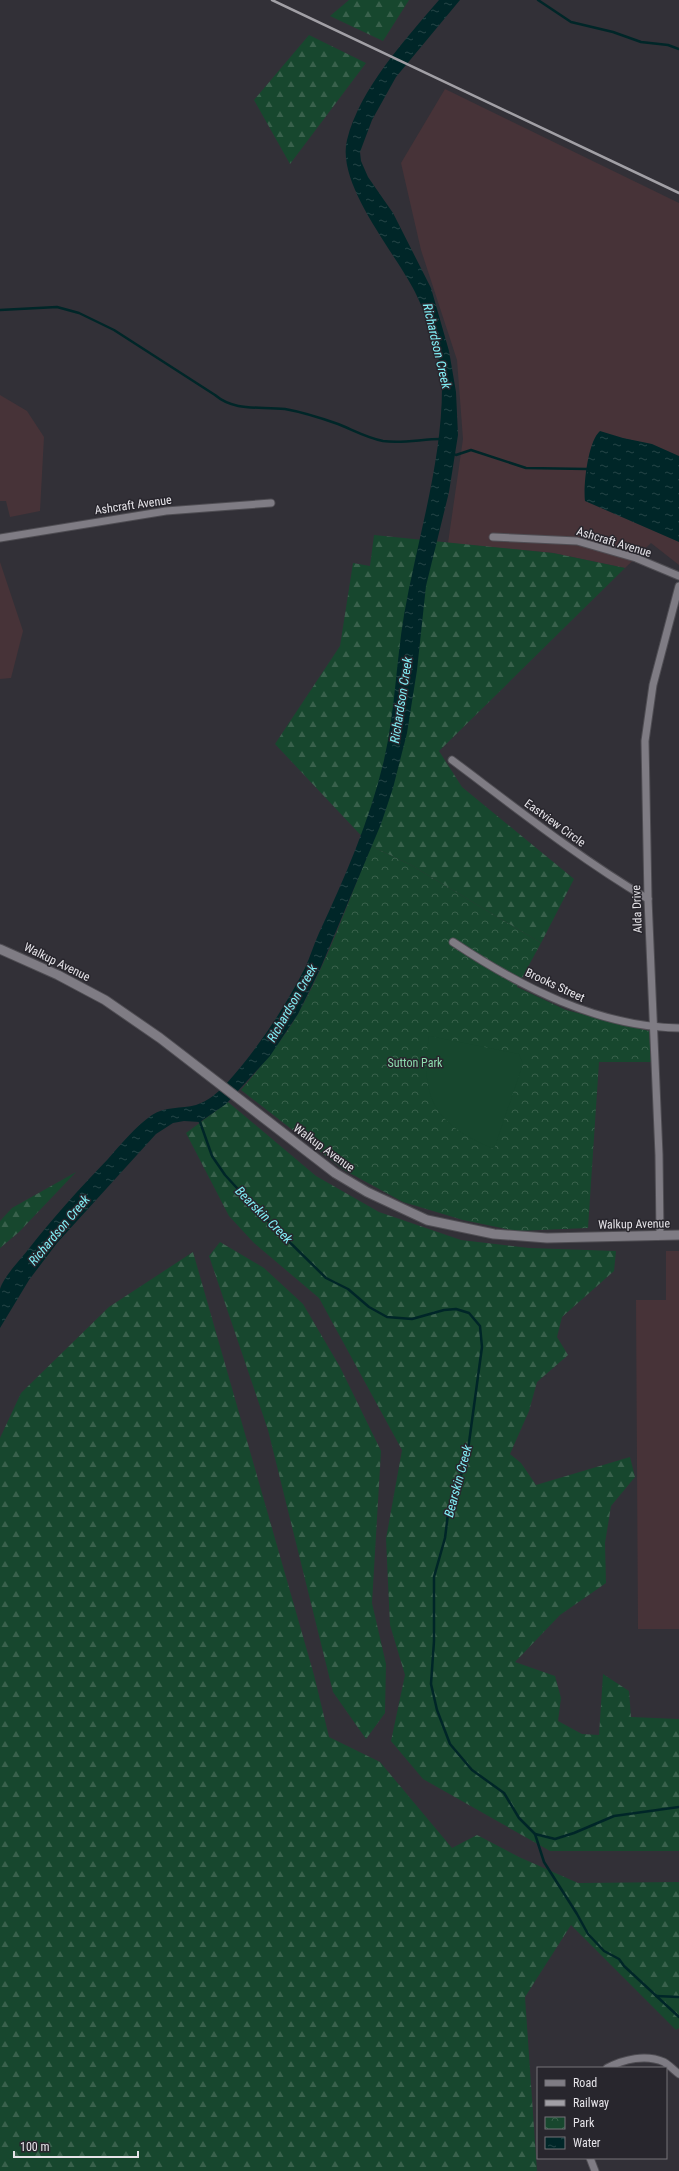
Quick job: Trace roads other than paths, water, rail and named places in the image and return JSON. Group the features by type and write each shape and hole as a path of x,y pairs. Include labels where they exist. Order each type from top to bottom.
{"street":[{"name":"Ashcraft Avenue","path":"0,538 166,511 271,503"},
{"name":"Ashcraft Avenue","path":"493,537 577,541 636,558 679,576"},
{"name":"Alda Drive","path":"660,1236 648,899 646,741 648,711 653,685 679,586"},
{"name":"Eastview Circle","path":"452,760 552,836 611,877 648,899"},
{"name":"Brooks Street","path":"453,942 511,977 572,1007 608,1018 653,1027 679,1028"},
{"name":"Walkup Avenue","path":"0,948 58,975 105,1000 139,1023 335,1173 367,1192 427,1220 494,1234 547,1238 679,1235"},
{"path":"609,2067 621,2061 644,2058 664,2062 679,2074"},
{"path":"590,2159 595,2171"}],"water":[{"name":"Richardson Creek","path":"439,0 460,0 396,77 372,120 360,152 361,161 368,177 393,213 431,288 449,351 456,392 458,435 449,492 426,586 417,670 407,733 393,788 381,824 321,967 298,1014 270,1056 226,1104 200,1122 184,1121 173,1123 156,1134 57,1243 29,1280 0,1328 0,1289 4,1280 46,1227 76,1193 128,1136 152,1115 162,1110 196,1105 209,1099 217,1093 238,1070 260,1042 305,968 347,869 372,804 388,742 404,615 428,502 438,445 442,387 437,351 420,303 406,276 369,218 350,177 346,158 347,140 353,121 373,83 398,48"},
{"path":"600,431 623,438 652,444 679,456 679,542 585,501 585,485 589,454 592,444"}],"waterway":[{"path":"538,0 571,22 613,32 641,42 668,45 679,49"},
{"path":"0,310 57,307 79,313 114,330 231,404 248,407 285,409 312,415 377,440 397,442 441,439"},
{"path":"452,453 456,455 471,450 526,468 587,469 589,472"},
{"name":"Bearskin Creek","path":"199,1119 212,1156 225,1175 259,1212 326,1278 348,1289 369,1307 387,1317 412,1319 444,1310 456,1309 469,1313 480,1326 482,1347 468,1450 463,1470 449,1506 445,1538 434,1577 434,1641 431,1684 437,1710 450,1744 472,1770 504,1793 519,1818 535,1834 555,1839 574,1833 614,1816 679,1807"},
{"path":"535,1834 544,1862 588,1934 604,1951 619,1959 624,1966 679,2017"},
{"path":"656,1996 679,1997"}],"railway":[{"path":"272,0 679,193"}],"park label":[{"name":"Sutton Park","path":"415,1063"}]}
